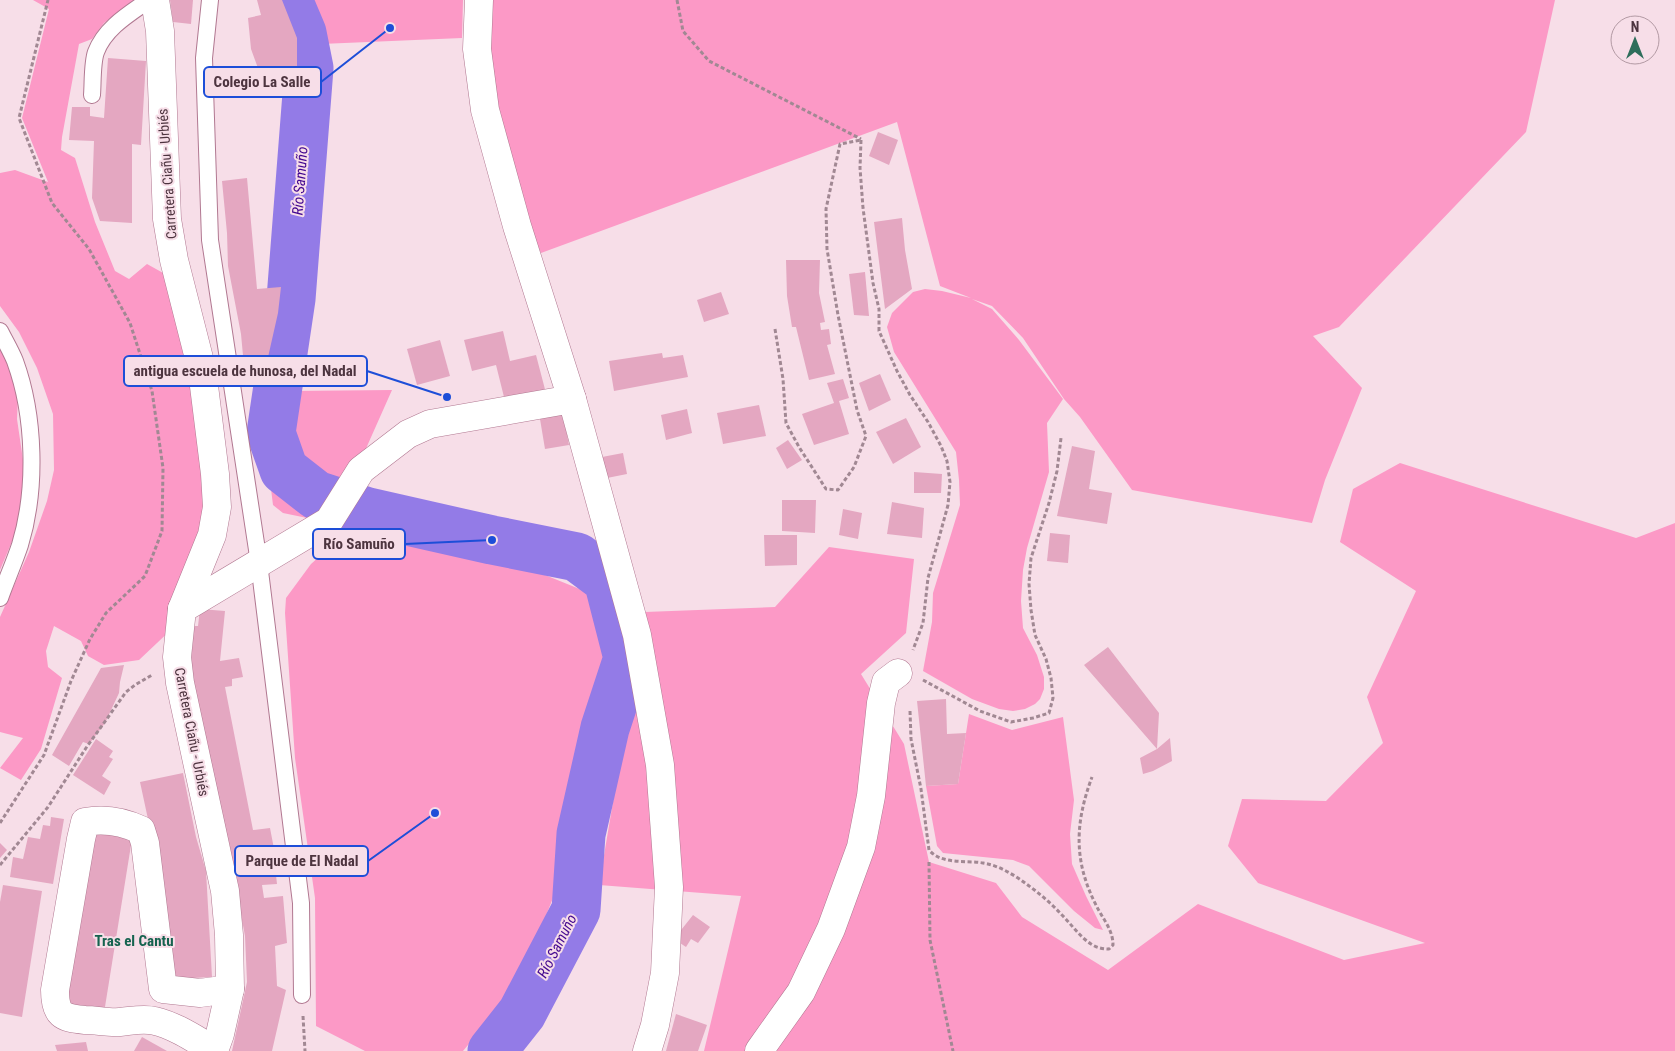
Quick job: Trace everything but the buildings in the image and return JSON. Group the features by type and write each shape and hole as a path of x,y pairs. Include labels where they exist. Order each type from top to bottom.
{"street":[{"name":"Carretera Ciañu - Urbiés","path":"155,0 160,31 167,219 174,260 202,370 216,483 216,507 212,534 182,608 177,657 180,683 225,891 229,935 230,989 220,1034 214,1051"},
{"path":"478,0 477,49 485,110 517,226 572,399 637,634 660,765 669,887 666,963 655,1025 647,1051"},
{"path":"182,608 329,521 361,470 408,434 430,424 572,399"},
{"path":"759,1051 801,992 831,929 861,847 871,796 881,703 886,682 898,673"},
{"path":"214,1051 186,1034 153,1020 106,1022 70,1019 61,1013 55,1004 55,990 85,822 98,819 112,820 140,830 146,851 164,989 200,993 230,989"}],"lane":[{"path":"92,95 95,54 101,42 120,20 149,0"},
{"path":"210,0 204,58 210,240 259,563 301,903 302,995"},
{"path":"0,330 15,362 27,409 30,445 29,501 20,544 0,598"}],"path":[{"path":"0,823 44,755 71,681 90,639 106,613 146,576 162,531 164,468 152,391 130,323 89,249 52,203 19,118 48,0"},
{"path":"677,0 683,31 708,61 862,140"},
{"path":"775,329 786,423 826,489 838,490 854,467 866,436 857,410 838,315 827,249 826,209 840,144 862,140"},
{"path":"862,140 860,168 862,200 878,309 879,332 896,371 941,446 947,461 950,482 948,505 928,578 923,623 910,659 898,673"},
{"path":"898,673 916,677 980,711 1010,722 1048,714 1053,698 1051,678 1046,659 1035,634 1029,584 1031,558 1049,503 1057,471 1061,438"},
{"path":"0,865 48,807 86,748 126,692 177,657"},
{"path":"898,673 908,696 911,738 922,789 929,850 933,855 941,858 999,867 1027,884 1043,897 1091,944 1102,949 1110,949 1113,945 1110,930 1091,895 1079,853 1080,821 1084,799 1092,777"},
{"path":"929,862 930,940 953,1051"},
{"path":"302,995 304,1051"}],"shaded area":[{"path":"33,0 134,0 104,23 92,39 79,44 61,150 75,158 95,222 115,271 129,279 147,264 174,279 191,344 206,513 175,626 139,660 104,665 88,656 81,641 54,626 46,651 48,667 62,678 41,749 21,780 0,768 23,738 0,732 0,617 29,552 47,501 54,470 53,414 37,368 19,332 0,306 0,173 15,170 48,182 22,118 49,9"},
{"path":"309,0 463,0 462,38 321,44"},
{"path":"488,0 1555,0 1526,132 1339,327 1313,336 1362,388 1325,480 1312,523 1132,490 1080,417 1064,399 1023,338 992,306 972,299 992,309 1019,340 1063,399 1047,423 1049,472 1027,548 1023,570 1021,601 1023,628 1037,655 1044,677 1044,689 1040,699 1035,704 1025,709 1013,711 999,709 972,699 923,671 932,622 933,593 960,505 959,480 956,452 894,352 887,327 892,313 913,292 925,289 971,298 940,286 897,122 541,253 510,183 490,80"},
{"path":"0,347 8,363 18,397 17,419 29,501 0,570"},
{"path":"392,390 364,453 344,485 312,519 283,513 273,505 271,489 276,466 292,455 281,418 283,401 290,391"},
{"path":"1400,463 1636,538 1675,523 1675,1051 704,1051 741,896 599,885 645,612 775,607 829,547 914,559 906,633 861,674 904,744 929,862 996,883 1022,917 1108,970 1198,904 1344,960 1425,943 1258,883 1228,846 1242,799 1326,801 1383,743 1367,697 1416,591 1340,542 1353,489"},
{"path":"362,539 401,540 451,547 545,575 587,592 600,606 610,653 594,716 572,786 562,839 557,888 529,958 499,1008 463,1051 365,1051 316,1026 315,898 295,758 285,613 286,598 311,564 331,546"},
{"path":"969,714 1012,730 1063,717 1074,800 1070,834 1072,864 1103,930 1095,928 1074,911 1029,866 1013,860 943,853 937,846 926,786 958,784"}],"waterway":[{"name":"Río Samuño","path":"288,0 302,33 309,68 291,299 271,433 284,470 316,495 368,512 577,557 608,580 628,658 605,728 581,834 576,910 522,1013 492,1051"}],"place":[{"name":"Colegio La Salle","path":"390,28"},
{"name":"antigua escuela de hunosa, del Nadal","path":"447,397"},
{"name":"Río Samuño","path":"492,540"},
{"name":"Parque de El Nadal","path":"435,813"}],"district":[{"name":"Tras el Cantu","path":"134,941"}]}
